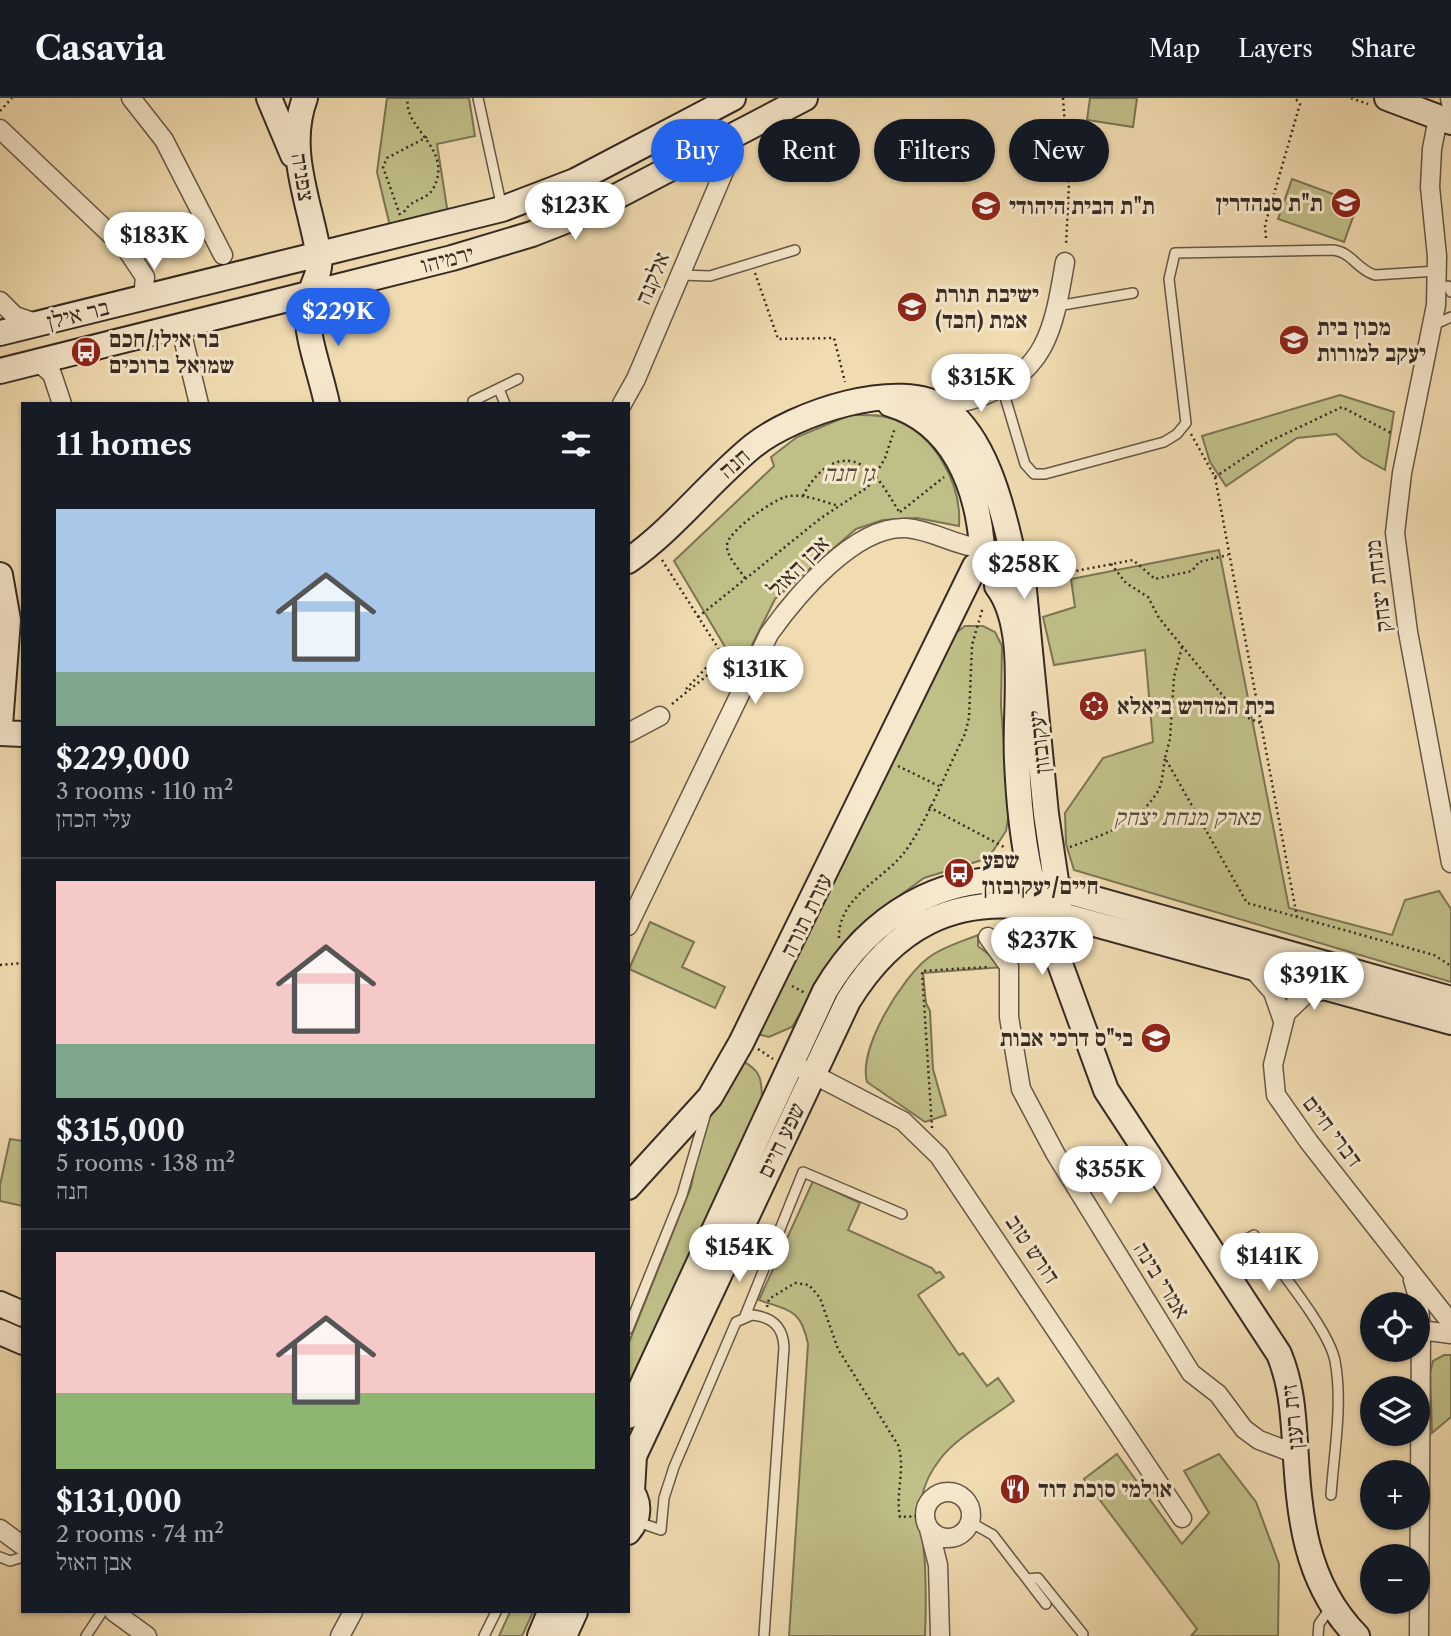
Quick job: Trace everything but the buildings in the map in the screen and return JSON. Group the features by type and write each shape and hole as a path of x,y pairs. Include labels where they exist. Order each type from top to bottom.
{"street":[{"path":"131,98 170,150 223,255"},
{"name":"ירמיהו","path":"319,255 502,209 575,181 733,98"},
{"name":"ירמיהו","path":"309,292 497,246 569,220 805,98"},
{"path":"1382,103 1448,109"},
{"path":"272,104 288,115 302,104"},
{"path":"272,104 299,168"},
{"name":"צפניה","path":"302,104 299,168 319,255"},
{"name":"מנחת יצחק","path":"1430,343 1445,320 1445,283 1430,187 1432,149 1448,109"},
{"path":"0,129 127,250 145,277 143,299"},
{"name":"אלקנה","path":"623,402 636,379 719,182"},
{"path":"319,255 319,270 309,292 307,319 327,402"},
{"name":"בר אילן","path":"0,333 319,255"},
{"path":"921,410 978,398 1002,387 1033,362 1047,343 1065,262"},
{"name":"מנחת יצחק","path":"1445,283 1409,440 1396,513 1396,555 1451,863"},
{"name":"בר אילן","path":"0,371 309,292"},
{"path":"0,300 15,316 39,324"},
{"path":"184,342 199,402"},
{"path":"37,361 52,374 61,402"},
{"name":"חנה","path":"630,560 652,543 716,478 755,444 807,415 856,402 912,397 950,446 976,498 978,556"},
{"name":"חנה","path":"856,402 881,401 921,410 968,434 984,463 1010,542"},
{"name":"אבן האזל","path":"630,922 769,634 790,604 855,544 891,528 908,528 936,536 978,556"},
{"path":"978,556 996,539 1010,542"},
{"name":"יעקובזון","path":"1010,542 1032,573 1055,887 1051,912"},
{"name":"יעקובזון","path":"978,556 980,577 991,593 1005,598 1015,635 1017,760 1031,881 1051,912"},
{"name":"עזרת תורה","path":"630,1185 710,1097 743,1040 978,556"},
{"name":"עזרת תורה","path":"948,619 967,600 991,593 1032,573"},
{"path":"0,575 8,620 0,725"},
{"path":"630,732 660,716"},
{"path":"0,733 21,734"},
{"name":"שפע חיים","path":"630,1412 820,1001 841,966 873,930 900,908 924,895 985,880 1031,881 1451,999"},
{"name":"שפע חיים","path":"632,1526 636,1500 630,1489 634,1456 813,1074 862,979 905,934 944,914 965,909 1007,906 1051,912 1451,1022"},
{"name":"זית רענן","path":"1051,912 1093,1060 1106,1090 1269,1335 1287,1372 1304,1536 1315,1575 1332,1605 1357,1636"},
{"path":"988,937 1009,965"},
{"name":"אמרי בינה","path":"1009,965 1009,1017 1021,1089 1055,1153 1191,1373 1218,1394 1244,1429 1259,1440 1296,1454"},
{"path":"1248,965 1273,992 1283,1021"},
{"name":"דברי חיים","path":"1334,990 1314,992 1297,1000 1283,1021 1273,1065 1276,1095 1296,1125 1451,1323"},
{"name":"דורש טוב","path":"789,1066 813,1074 903,1121 925,1140 957,1179 1182,1518"},
{"name":"דברי חיים","path":"1398,1256 1416,1292"},
{"path":"0,1304 21,1313"},
{"path":"1430,1331 1451,1334"},
{"path":"0,1332 21,1341"},
{"name":"דברי חיים","path":"1419,1636 1421,1362"},
{"path":"940,1586 949,1555 966,1528 970,1506 965,1499 951,1492 935,1496 929,1501 927,1522 940,1586 940,1636"},
{"path":"927,1522 941,1538 966,1528"},
{"path":"0,1529 21,1545"},
{"path":"115,1613 147,1636"},
{"path":"340,1636 353,1613"},
{"path":"540,1636 550,1613"},
{"path":"564,1636 575,1613"}],"lane":[{"path":"478,98 502,209"},
{"path":"680,275 710,276 795,250"},
{"path":"1002,387 1025,464 1034,474 1045,474 1164,442 1177,434 1186,423 1169,279 1175,253 1345,251 1366,273 1445,283"},
{"path":"1057,306 1133,293"},
{"path":"473,401 519,379"},
{"path":"499,389 504,402"},
{"path":"630,1324 682,1195 710,1097"},
{"path":"632,1526 661,1530 664,1498 674,1467 731,1331 745,1316 803,1172 902,1214"},
{"path":"1217,1257 1254,1236 1323,1334 1335,1359 1338,1386 1331,1495"},
{"path":"745,1316 764,1317 778,1326 784,1342 764,1636"},
{"path":"966,1528 993,1535 1046,1604"},
{"path":"0,1557 10,1561 21,1558"},
{"path":"1027,1579 1038,1578 1083,1634"},
{"path":"1318,1636 1319,1624 1332,1605"},
{"path":"86,1636 101,1613"},
{"path":"484,1636 496,1613"}],"path":[{"path":"0,111 12,98"},
{"path":"408,98 410,113 427,137 439,167 433,188 427,196 410,202 402,214 403,222 383,167 387,158 427,137"},
{"path":"1063,98 1069,184 1065,262"},
{"path":"1266,250 1265,225 1300,104 1295,98"},
{"path":"1353,98 1382,103"},
{"path":"751,263 778,339 834,338 856,402"},
{"path":"1215,477 1266,443 1342,408 1364,416 1380,429 1409,440"},
{"path":"698,617 839,506 868,487 885,458 921,410"},
{"path":"1186,423 1200,455 1215,477 1297,917"},
{"path":"803,497 818,471 843,461 857,463 874,476 900,513"},
{"path":"873,534 961,464"},
{"path":"746,579 730,558 726,545 730,533 786,497 803,497 839,506"},
{"path":"652,543 721,653 741,692 726,692 723,685 726,676 724,670 716,669 677,699"},
{"path":"1032,573 1133,560 1155,579 1192,571 1199,562 1229,555"},
{"path":"1111,564 1126,583 1148,597 1159,618 1237,713 1260,723"},
{"path":"841,966 839,932 844,914 863,890 905,851 967,726 972,645 991,593"},
{"path":"1070,847 1110,833 1142,811 1159,789 1170,739 1174,677 1182,647"},
{"path":"660,716 721,653"},
{"path":"882,758 939,786"},
{"path":"1165,758 1247,903 1434,955 1451,966"},
{"path":"929,806 1008,849"},
{"path":"0,965 21,963"},
{"path":"925,1140 934,1124 928,1085 922,971 1009,965"},
{"path":"775,977 820,1001"},
{"path":"743,1040 789,1066"},
{"path":"764,1317 769,1299 795,1283 809,1285 820,1298 838,1349 898,1445 902,1458 897,1497 900,1517 927,1522"}],"green space":[{"path":"387,98 469,98 475,136 437,144 448,214 390,226 377,172"},
{"path":"1090,98 1137,98 1133,127 1109,123 1109,119 1087,119"},
{"path":"1292,179 1358,203 1344,242 1278,219"},
{"path":"1340,395 1394,412 1385,470 1362,457 1336,434 1297,438 1226,486 1210,462 1202,436"},
{"name":"גן חנה","path":"850,415 889,417 909,426 922,436 943,462 951,478 959,510 959,526 917,518 883,520 856,529 775,599 742,665 731,657 674,561 774,466 771,457 797,437"},
{"name":"פארק מנחת יצחק","path":"1219,550 1289,908 1392,935 1405,900 1439,891 1451,909 1451,982 1074,870 1066,844 1065,813 1103,758 1153,742 1145,650 1054,665 1043,617 1075,607 1071,579"},
{"path":"965,626 983,626 995,632 1002,646 1001,706 1009,813 1006,831 993,851 982,860 924,878 873,915 852,933 835,954 792,1027 769,1037 757,1034 952,636"},
{"path":"650,922 694,942 682,967 725,987 715,1008 630,969"},
{"path":"978,935 978,946 1005,967 923,973 926,1003 930,1011 933,1069 946,1115 925,1122 867,1082 869,1051 884,1015 906,981 918,968 939,951"},
{"path":"740,1060 753,1068 762,1088 762,1103 630,1398 630,1340 691,1187 703,1128"},
{"path":"10,1139 21,1141 21,1206 0,1201 0,1185"},
{"path":"813,1181 860,1203 848,1230 932,1268 936,1273 940,1272 944,1277 918,1295 959,1355 963,1353 987,1386 998,1378 1014,1401 948,1450 931,1472 925,1485 921,1523 926,1601 925,1636 789,1636 808,1344 798,1318 759,1300"},
{"path":"1444,1355 1451,1355 1451,1417 1432,1433 1430,1373 1433,1361"},
{"path":"1117,1454 1182,1544 1209,1513 1184,1471 1219,1454 1256,1502 1279,1564 1278,1636 1191,1636 1197,1629 1084,1479"},
{"path":"510,1613 533,1613 522,1636 499,1636"}],"place":[{"name":"ת\"ת סנהדרין","path":"1346,203"},
{"name":"ת\"ת הבית היהודי","path":"986,206"},
{"name":"ישיבת תורת אמת (חבד)","path":"912,307"},
{"name":"מכון בית יעקב למורות","path":"1294,340"},
{"name":"בר אילן/חכם שמואל ברוכים","path":"86,352"},
{"name":"בית המדרש ביאלא","path":"1094,706"},
{"name":"שפע חיים/יעקובזון","path":"959,873"},
{"name":"בי\"ס דרכי אבות","path":"1156,1038"},
{"name":"אולמי סוכת דוד","path":"1015,1489"}]}
